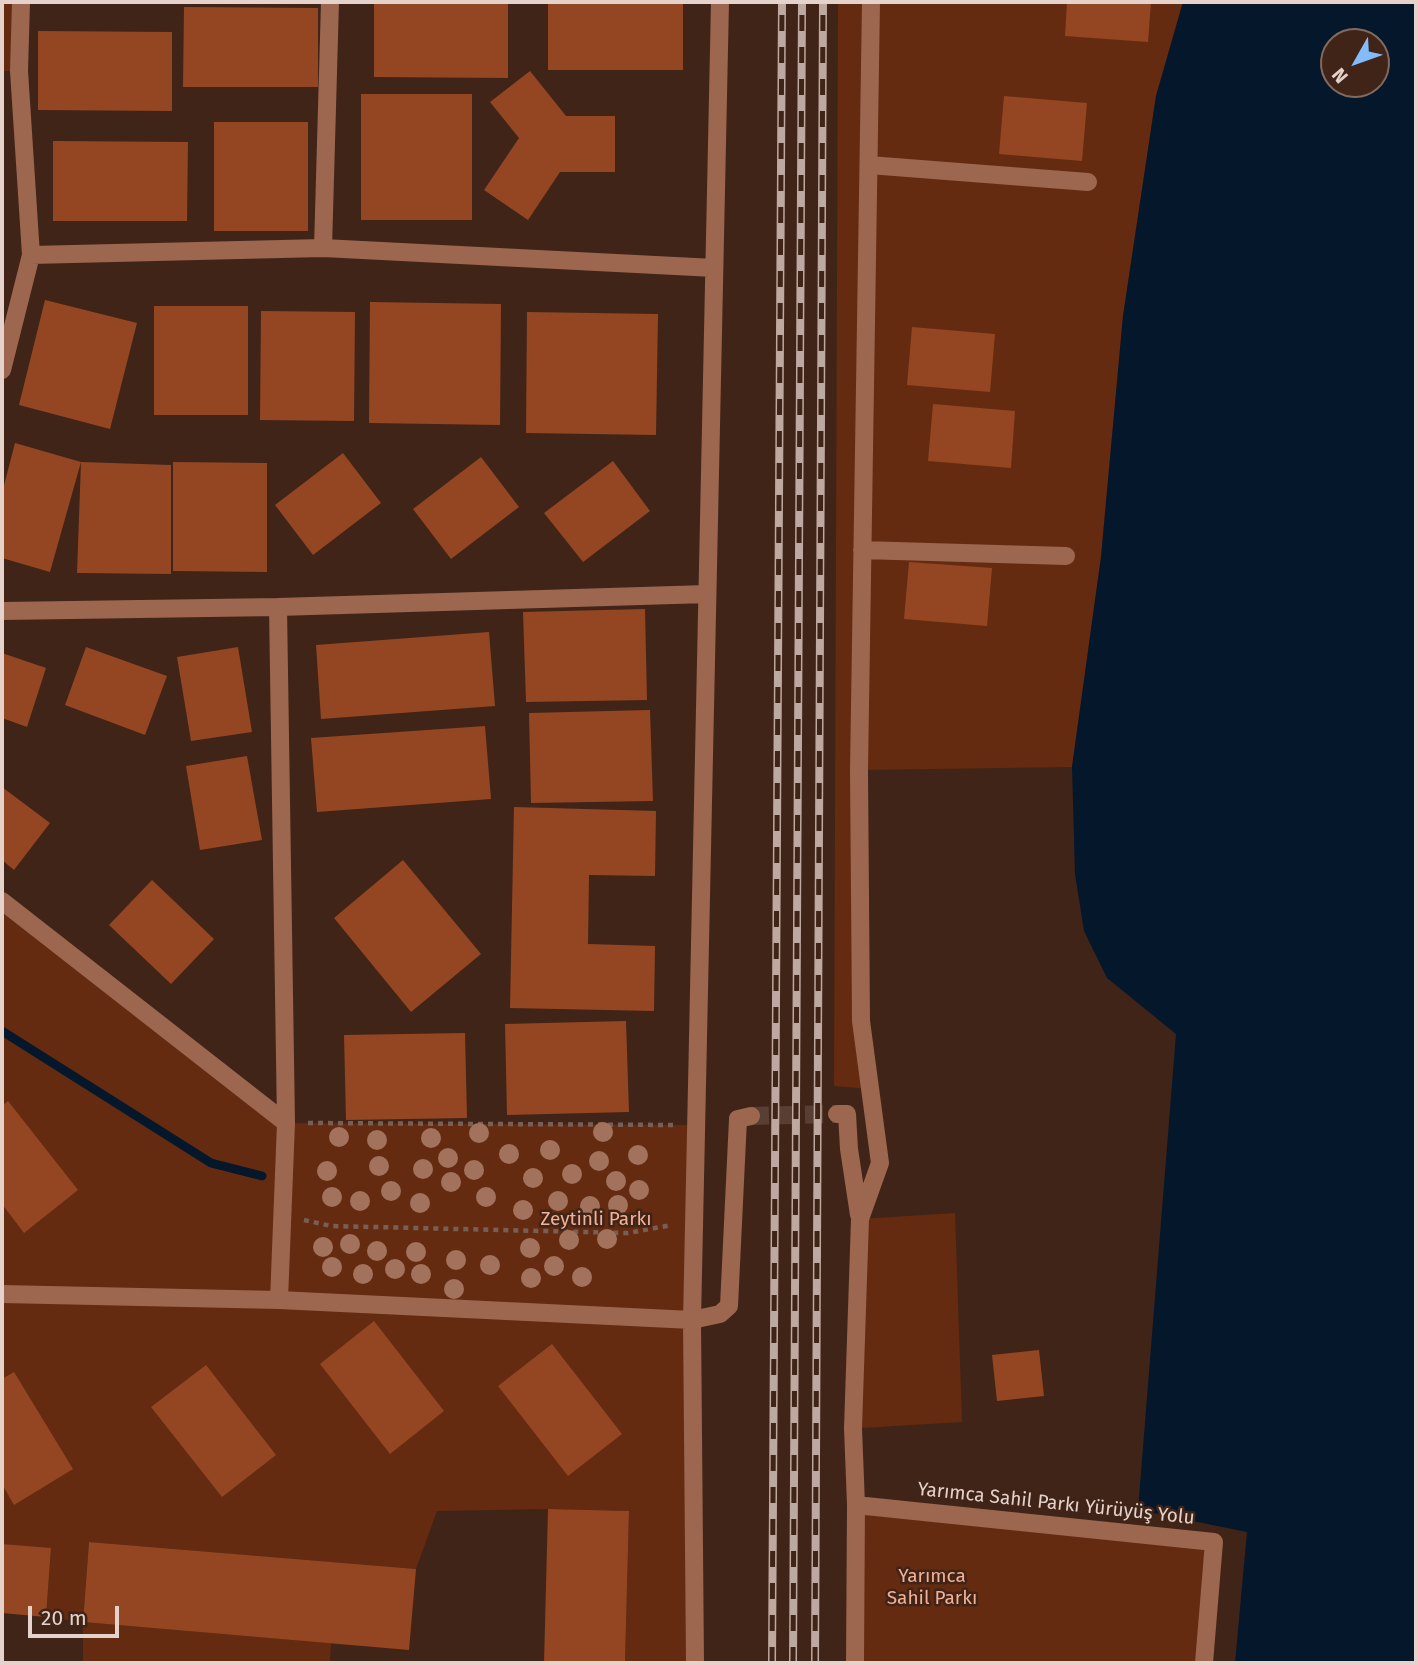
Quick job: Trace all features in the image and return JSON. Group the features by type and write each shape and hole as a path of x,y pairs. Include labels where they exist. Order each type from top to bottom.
{"street":[{"path":"2,370 32,254 11,71 21,2"},
{"path":"323,248 330,2"},
{"path":"695,1663 693,1222 720,2"},
{"path":"860,1219 880,1163 860,1021 859,770 871,2"},
{"path":"869,165 1088,182"},
{"path":"32,254 323,248 714,268"},
{"path":"862,550 1066,556"},
{"path":"2,611 278,607 707,594"},
{"path":"278,607 286,1123 279,1300"},
{"path":"2,901 286,1123"},
{"path":"837,1114 847,1114 849,1149 860,1219 853,1428 856,1505 855,1663"},
{"path":"2,1294 279,1300 692,1320 720,1314 729,1307 738,1119 751,1116"},
{"name":"Yarımca Sahil Parkı Yürüyüş Yolu","path":"856,1505 1214,1542 1204,1663"}],"path":[{"path":"286,1123 696,1125"},
{"path":"282,1215 331,1227 614,1233 693,1222"}],"green space":[{"path":"2,2 21,2 19,71 2,71"},
{"path":"838,2 1183,2 1156,96 1123,316 1101,557 1072,767 860,770 870,1089 834,1086"},
{"name":"Zeytinli Parkı","path":"2,901 286,1123 696,1125 690,1663 625,1663 629,1511 437,1511 416,1569 89,1542 83,1622 46,1617 51,1549 2,1544"},
{"path":"955,1213 962,1422 861,1428 860,1219"},
{"name":"Yarımca Sahil Parkı","path":"856,1505 1214,1542 1204,1663 855,1663"},
{"path":"83,1622 331,1643 330,1663 83,1663"}],"water":[{"path":"1183,2 1416,2 1416,1663 1235,1663 1247,1532 1138,1510 1176,1034 1107,978 1084,931 1075,874 1072,767 1101,557 1123,316 1156,96"}],"building":[{"path":"374,2 508,2 508,78 374,77"},
{"path":"548,2 683,2 683,70 548,70"},
{"path":"1067,2 1151,2 1148,42 1065,36"},
{"path":"184,7 318,8 318,87 183,87"},
{"path":"38,31 172,32 172,111 38,110"},
{"path":"530,71 566,116 615,116 615,172 560,172 528,220 484,190 519,138 490,102"},
{"path":"361,94 472,94 472,220 361,220"},
{"path":"1004,96 1087,103 1082,161 999,154"},
{"path":"214,122 308,122 308,231 214,231"},
{"path":"53,141 188,142 187,221 53,221"},
{"path":"45,300 137,323 110,429 19,405"},
{"path":"370,302 501,304 500,425 369,423"},
{"path":"154,306 248,306 248,415 154,415"},
{"path":"261,311 355,312 354,421 260,420"},
{"path":"527,312 658,314 656,435 526,433"},
{"path":"912,327 995,334 990,392 907,385"},
{"path":"933,404 1015,411 1011,468 928,461"},
{"path":"15,443 81,462 50,572 2,558 2,493"},
{"path":"343,453 381,503 313,555 275,505"},
{"path":"481,457 519,507 451,559 413,509"},
{"path":"613,461 650,511 583,562 544,513"},
{"path":"81,462 171,465 171,574 77,573"},
{"path":"173,462 267,463 267,572 173,571"},
{"path":"909,562 992,568 987,626 904,619"},
{"path":"645,609 647,700 526,702 523,612"},
{"path":"489,632 495,706 321,719 316,645"},
{"path":"86,647 167,676 145,735 65,705"},
{"path":"238,647 252,732 191,741 177,657"},
{"path":"2,653 46,668 27,727 2,718"},
{"path":"650,710 653,801 531,803 529,713"},
{"path":"485,726 491,799 317,812 311,738"},
{"path":"247,756 262,840 200,850 186,766"},
{"path":"2,787 50,823 14,870 2,860"},
{"path":"514,807 656,811 655,876 589,875 588,944 655,946 654,1011 510,1008"},
{"path":"403,860 481,954 411,1012 334,918"},
{"path":"152,880 214,939 171,984 109,925"},
{"path":"626,1021 629,1112 507,1115 505,1024"},
{"path":"465,1033 467,1118 346,1120 344,1035"},
{"path":"8,1101 78,1190 24,1233 2,1204 2,1106"},
{"path":"374,1321 444,1411 390,1454 320,1364"},
{"path":"552,1344 622,1434 568,1476 498,1386"},
{"path":"1039,1350 1044,1396 997,1401 992,1355"},
{"path":"206,1365 276,1455 222,1497 151,1407"},
{"path":"14,1372 73,1469 14,1505 2,1484 2,1379"},
{"path":"548,1509 629,1511 625,1663 544,1663"},
{"path":"89,1542 416,1569 409,1650 83,1622"},
{"path":"2,1544 51,1548 46,1617 2,1613"}],"waterway":[{"path":"2,1031 211,1163 262,1176"}],"tunnel":[{"path":"751,1116 837,1114"}],"railway":[{"path":"772,1663 782,2"},
{"path":"793,1663 802,2"},
{"path":"815,1663 823,2"}]}
